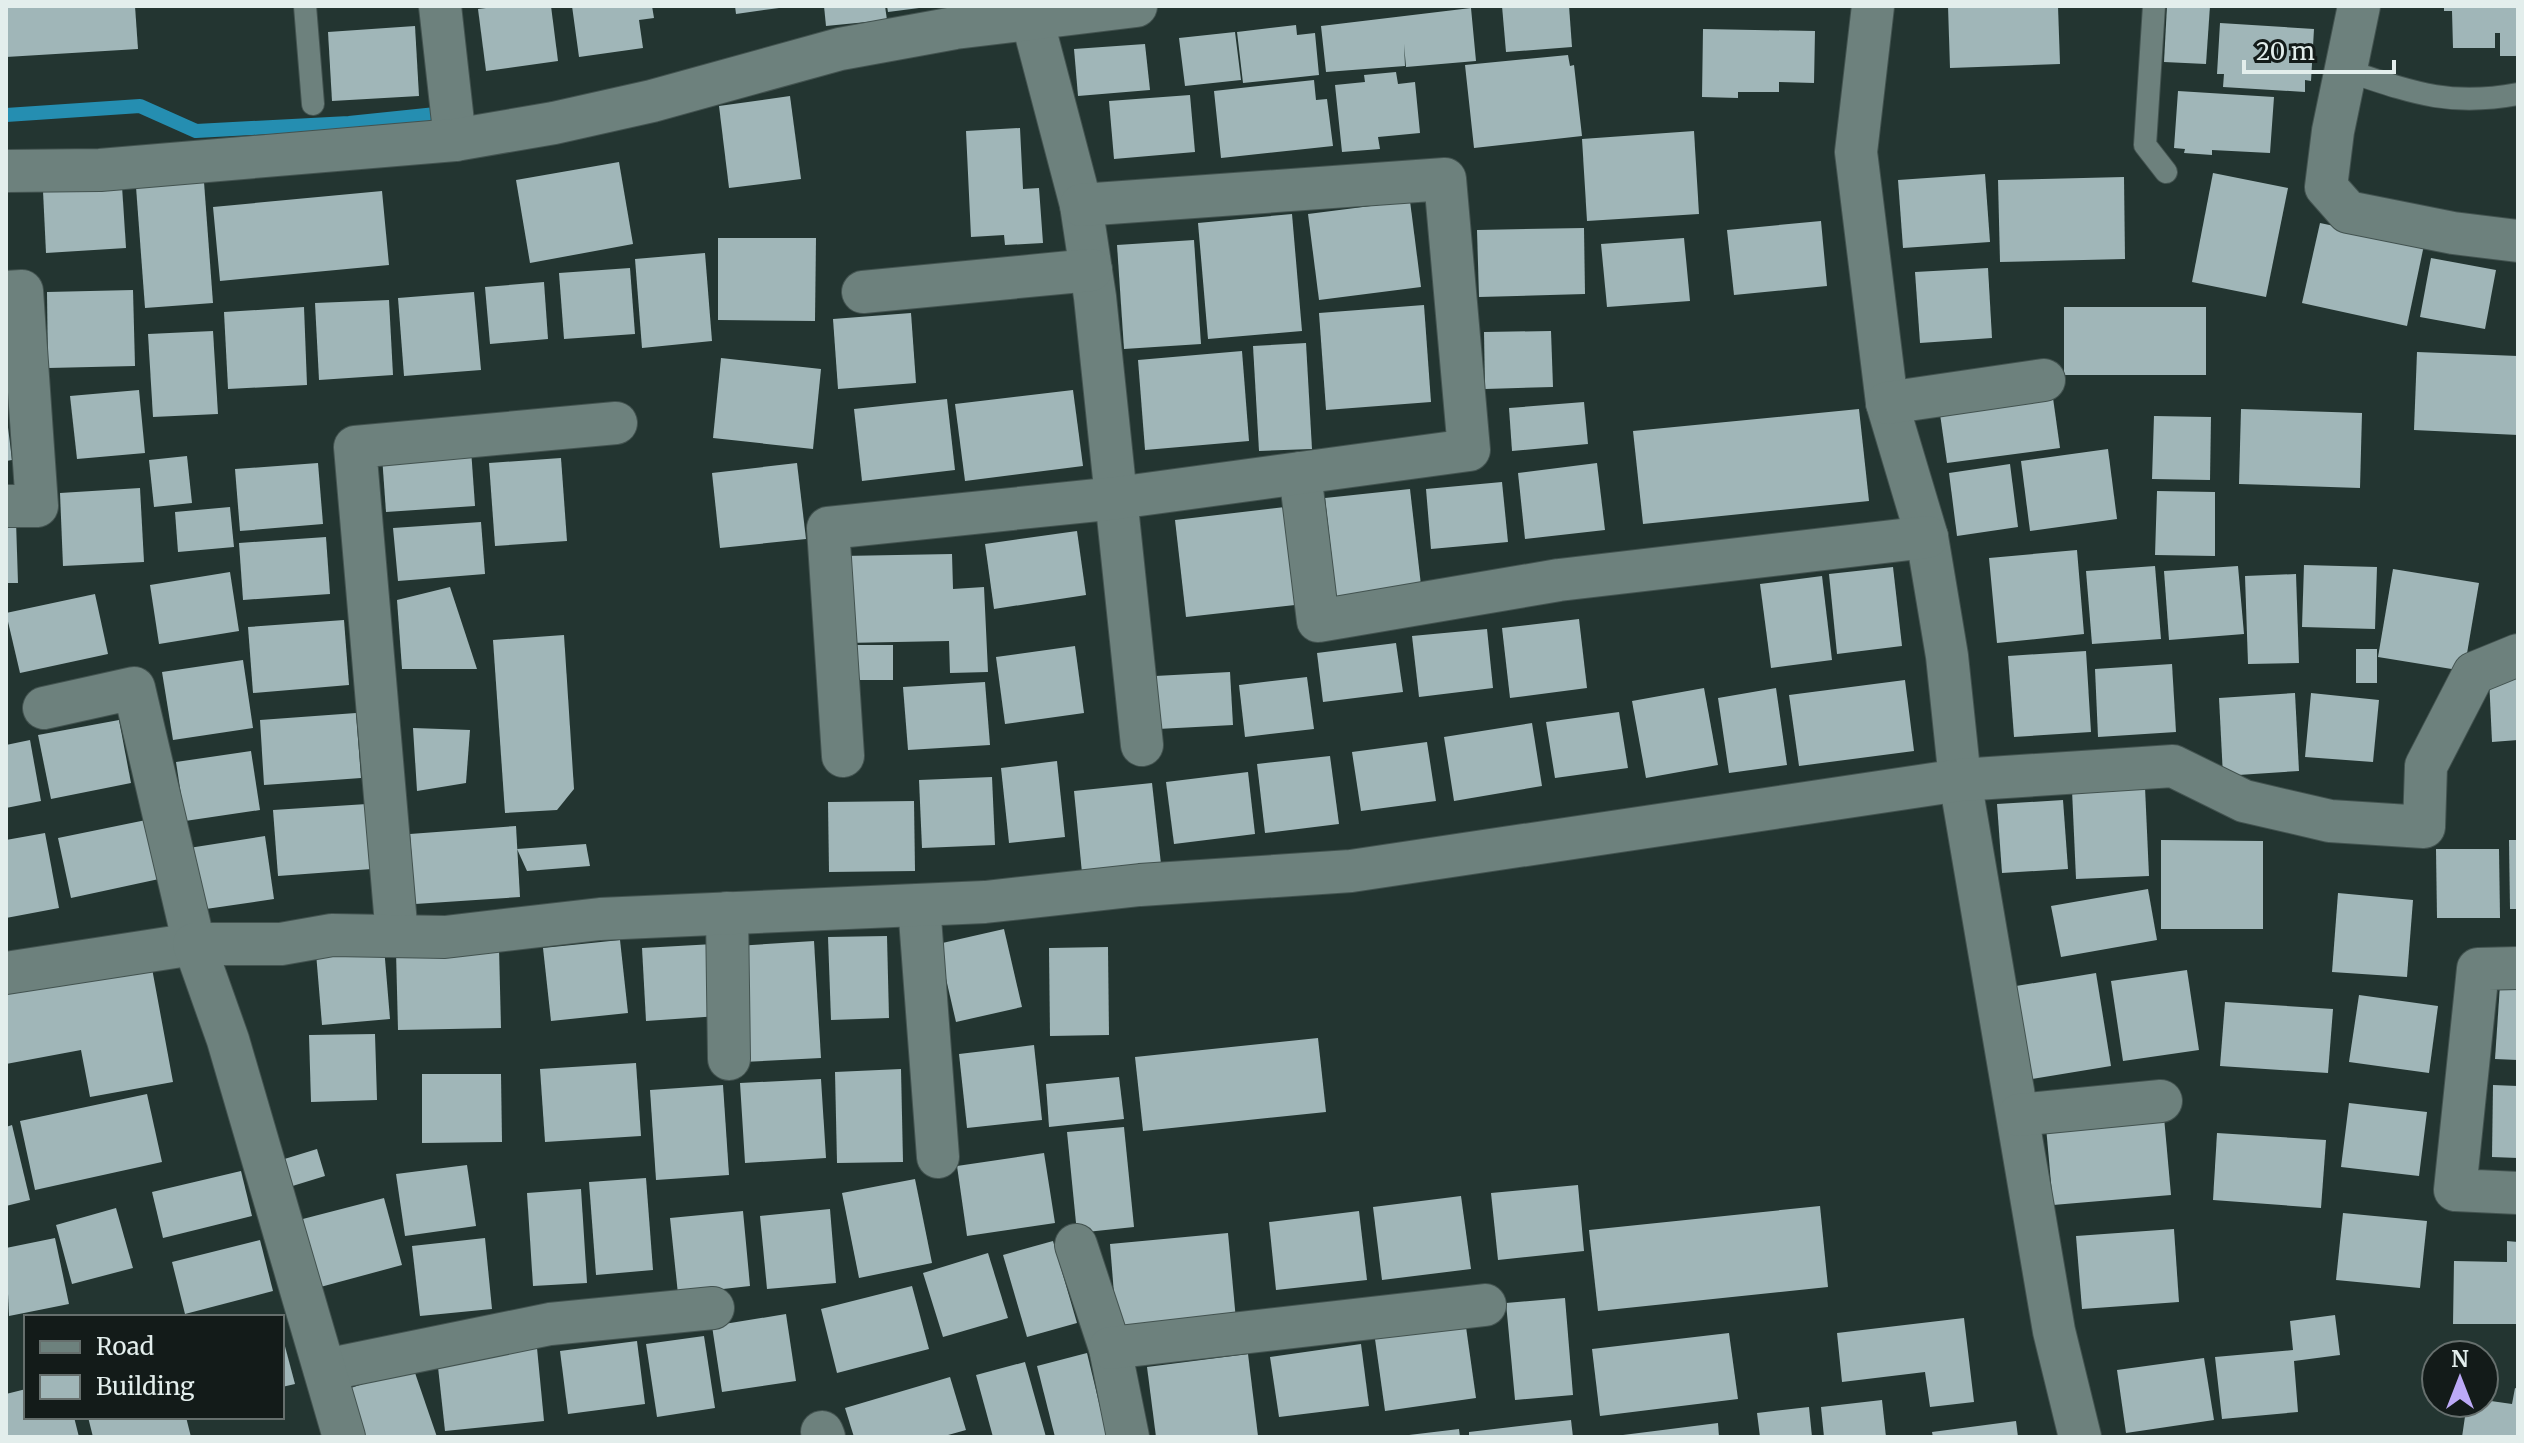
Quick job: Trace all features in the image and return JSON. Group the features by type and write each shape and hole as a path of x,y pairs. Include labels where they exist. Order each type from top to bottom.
{"street":[{"path":"440,6 455,140"},
{"path":"6,171 100,170 455,140 554,123 954,17 1032,19 1136,6"},
{"path":"1873,6 1856,152 1887,403 1927,537 1947,656 1960,780 2054,1331 2080,1437"},
{"path":"2359,6 2326,187 2348,212 2453,233 2518,241"},
{"path":"1032,19 1081,205 1091,270 1142,745"},
{"path":"843,756 828,528 1117,498 1469,450 1445,179 1081,205"},
{"path":"863,292 1091,270"},
{"path":"6,292 22,291 37,506 6,506"},
{"path":"1887,403 2044,380"},
{"path":"397,936 355,447 616,423"},
{"path":"1300,473 1318,621 1559,580 1927,537"},
{"path":"6,973 194,944 281,944 332,935 445,937 600,919 919,905 1351,871 1960,780 2173,766 2244,801 2330,821 2424,827 2426,766 2474,673 2518,655"},
{"path":"44,708 134,688 194,944 228,1040 344,1437"},
{"path":"919,905 938,1157"},
{"path":"727,913 729,1059"},
{"path":"2518,968 2478,969 2455,1190 2518,1193"},
{"path":"2019,1115 2161,1101"},
{"path":"1076,1245 1110,1348 1128,1437"},
{"path":"1110,1348 1485,1305"},
{"path":"325,1370 550,1324 713,1308"}],"lane":[{"path":"305,6 313,104"},
{"path":"2154,6 2145,145 2166,172"},
{"path":"2345,70 2424,96 2485,100 2518,94"}],"building":[{"path":"6,6 135,6 138,49 6,57"},
{"path":"551,6 558,61 486,71 478,9"},
{"path":"572,6 652,6 654,18 639,20 643,48 579,57"},
{"path":"735,6 779,6 779,8 736,14"},
{"path":"824,6 885,6 887,20 826,26"},
{"path":"887,6 919,6 919,8 888,12"},
{"path":"1502,6 1569,6 1572,47 1506,52"},
{"path":"1948,6 2058,6 2060,64 1950,68"},
{"path":"2167,6 2210,6 2206,64 2164,62"},
{"path":"2444,6 2518,6 2518,56 2500,56 2500,33 2495,33 2495,48 2453,48 2452,11 2444,11"},
{"path":"1471,8 1476,61 1406,67 1404,44 1405,66 1326,72 1321,26"},
{"path":"2220,23 2314,29 2311,81 2305,80 2305,92 2223,87 2224,74 2217,74"},
{"path":"1296,25 1297,35 1315,33 1319,75 1243,83 1237,32"},
{"path":"415,26 419,96 332,101 328,32"},
{"path":"1703,29 1815,31 1814,83 1779,82 1779,92 1738,92 1738,98 1702,97"},
{"path":"1235,32 1241,80 1185,86 1179,38"},
{"path":"1145,44 1150,90 1078,96 1074,49"},
{"path":"1568,55 1570,66 1574,65 1582,136 1474,148 1465,65"},
{"path":"1396,72 1398,84 1415,82 1420,133 1378,137 1380,149 1342,152 1335,85 1365,82 1364,75"},
{"path":"1314,80 1316,100 1327,99 1333,146 1221,158 1214,91"},
{"path":"2178,91 2274,97 2270,153 2212,150 2212,155 2184,153 2185,149 2174,148"},
{"path":"1190,95 1195,152 1114,159 1109,101"},
{"path":"790,96 801,179 729,188 719,106"},
{"path":"1020,128 1023,189 1039,188 1043,243 1005,245 1004,235 971,237 966,131"},
{"path":"1694,131 1699,214 1587,221 1582,139"},
{"path":"619,162 633,244 530,263 516,180"},
{"path":"2213,173 2288,188 2266,297 2192,282"},
{"path":"1985,174 1990,242 1903,248 1898,180"},
{"path":"2124,177 2125,259 2000,262 1998,180"},
{"path":"204,182 213,303 145,308 136,187"},
{"path":"122,186 126,248 46,253 43,191"},
{"path":"382,191 389,265 220,281 213,207"},
{"path":"1410,201 1421,287 1319,300 1308,214"},
{"path":"1292,214 1302,331 1208,339 1198,223"},
{"path":"1821,221 1827,286 1734,295 1727,230"},
{"path":"2320,223 2424,245 2407,326 2302,303"},
{"path":"1584,228 1585,294 1479,297 1477,230"},
{"path":"718,238 816,238 815,321 718,320"},
{"path":"1684,238 1690,301 1607,307 1601,244"},
{"path":"1194,240 1201,344 1124,349 1117,245"},
{"path":"705,253 712,341 642,348 635,259"},
{"path":"2431,258 2496,270 2485,329 2420,317"},
{"path":"630,268 635,334 564,339 559,273"},
{"path":"1988,268 1992,338 1920,343 1915,272"},
{"path":"544,282 548,339 490,344 485,287"},
{"path":"133,290 135,366 48,368 47,292"},
{"path":"474,292 481,370 404,376 398,298"},
{"path":"389,300 393,375 319,380 315,303"},
{"path":"1424,305 1431,402 1326,410 1319,313"},
{"path":"304,307 307,385 228,389 224,312"},
{"path":"2064,307 2206,307 2206,375 2064,375"},
{"path":"911,313 916,383 838,389 833,319"},
{"path":"213,331 218,414 153,417 148,334"},
{"path":"1551,331 1553,387 1485,389 1484,332"},
{"path":"1306,343 1312,449 1259,451 1253,346"},
{"path":"1242,351 1249,441 1145,450 1138,360"},
{"path":"2417,352 2518,356 2518,435 2414,430"},
{"path":"721,358 821,369 813,449 713,438"},
{"path":"139,390 145,453 77,459 70,396"},
{"path":"1073,390 1083,466 965,481 955,404"},
{"path":"2053,398 2060,448 1947,463 1940,414"},
{"path":"947,399 955,470 862,481 854,409"},
{"path":"1584,402 1588,444 1512,451 1509,408"},
{"path":"1859,409 1869,501 1643,524 1633,431"},
{"path":"2241,409 2362,413 2360,488 2239,484"},
{"path":"6,411 12,460 6,461"},
{"path":"2154,416 2211,417 2210,480 2152,479"},
{"path":"471,449 475,506 386,512 382,456"},
{"path":"2108,449 2117,519 2030,531 2021,461"},
{"path":"187,456 192,503 154,507 149,460"},
{"path":"561,458 567,541 495,546 489,463"},
{"path":"318,463 323,524 240,531 235,469"},
{"path":"797,463 806,539 720,548 712,473"},
{"path":"1597,463 1605,530 1525,539 1518,473"},
{"path":"2010,464 2018,527 1957,536 1949,473"},
{"path":"1502,482 1508,542 1431,549 1426,489"},
{"path":"140,488 144,562 63,566 60,493"},
{"path":"1410,489 1422,594 1337,604 1325,498"},
{"path":"2157,491 2215,492 2215,556 2155,555"},
{"path":"230,507 234,547 178,552 175,512"},
{"path":"1285,507 1295,605 1186,617 1175,520"},
{"path":"6,521 16,521 18,583 6,583"},
{"path":"481,522 485,574 398,581 393,528"},
{"path":"1077,531 1086,595 994,609 985,544"},
{"path":"326,537 330,594 243,600 239,543"},
{"path":"2077,550 2084,634 1997,643 1989,558"},
{"path":"952,554 953,589 984,587 988,672 950,673 949,641 844,643 842,556"},
{"path":"2304,565 2377,567 2375,629 2302,627"},
{"path":"2155,566 2161,639 2092,644 2086,571"},
{"path":"2238,566 2244,634 2169,640 2164,571"},
{"path":"1893,567 1902,646 1837,654 1829,574"},
{"path":"2393,569 2479,583 2464,671 2378,657"},
{"path":"230,572 239,631 159,644 150,585"},
{"path":"2296,574 2299,663 2248,664 2245,576"},
{"path":"1822,576 1832,660 1771,668 1760,584"},
{"path":"450,587 477,669 402,669 397,600"},
{"path":"95,594 108,654 20,673 6,613"},
{"path":"1579,619 1587,688 1510,698 1502,628"},
{"path":"344,620 349,685 253,693 248,627"},
{"path":"1487,629 1493,688 1419,697 1412,636"},
{"path":"564,635 574,789 557,810 505,813 493,640"},
{"path":"1396,643 1403,692 1323,702 1317,653"},
{"path":"851,645 893,645 893,680 851,680"},
{"path":"1075,646 1084,713 1005,724 996,657"},
{"path":"2356,649 2377,649 2377,683 2356,683"},
{"path":"2086,651 2091,732 2014,737 2008,656"},
{"path":"243,660 253,728 173,740 162,672"},
{"path":"2172,664 2176,732 2098,737 2095,669"},
{"path":"1230,672 1233,725 1158,729 1155,676"},
{"path":"2518,676 2518,740 2492,742 2489,678"},
{"path":"1307,677 1314,729 1245,737 1239,685"},
{"path":"1905,680 1914,751 1799,766 1789,695"},
{"path":"985,682 990,745 908,750 903,687"},
{"path":"1704,688 1718,765 1646,778 1632,701"},
{"path":"1776,688 1787,765 1729,773 1718,698"},
{"path":"2295,693 2299,771 2223,776 2219,698"},
{"path":"2311,693 2379,700 2373,762 2305,757"},
{"path":"1619,712 1628,768 1555,778 1546,722"},
{"path":"356,713 361,778 264,785 260,720"},
{"path":"119,720 131,783 51,799 38,735"},
{"path":"1532,723 1542,786 1454,801 1444,737"},
{"path":"413,728 470,730 466,783 417,791"},
{"path":"30,740 41,801 6,808 6,745"},
{"path":"1427,742 1436,801 1361,811 1352,752"},
{"path":"251,751 260,810 185,821 176,762"},
{"path":"1330,756 1339,824 1265,833 1257,764"},
{"path":"1057,761 1065,837 1009,843 1001,768"},
{"path":"1248,772 1255,834 1174,844 1166,782"},
{"path":"992,777 995,845 922,848 919,780"},
{"path":"1152,783 1161,864 1082,873 1074,791"},
{"path":"2145,787 2149,876 2076,879 2072,790"},
{"path":"2063,800 2068,869 2002,873 1997,804"},
{"path":"914,801 915,871 829,872 828,802"},
{"path":"367,804 372,869 278,876 273,810"},
{"path":"146,820 159,879 71,898 58,838"},
{"path":"516,826 520,897 415,904 410,834"},
{"path":"45,833 59,908 6,918 6,840"},
{"path":"265,836 274,899 199,910 189,848"},
{"path":"2161,840 2263,841 2263,929 2161,929"},
{"path":"2509,840 2518,840 2518,909 2510,909"},
{"path":"586,844 590,866 527,871 517,849"},
{"path":"2436,849 2499,849 2500,918 2437,918"},
{"path":"2148,889 2157,940 2061,957 2051,906"},
{"path":"2338,893 2413,900 2407,977 2332,972"},
{"path":"1004,929 1022,1007 956,1022 938,944"},
{"path":"887,936 889,1018 831,1020 828,937"},
{"path":"620,940 628,1013 551,1021 543,948"},
{"path":"814,941 821,1058 743,1062 736,946"},
{"path":"714,944 719,1016 646,1021 642,948"},
{"path":"384,947 390,1019 322,1025 316,953"},
{"path":"1108,947 1109,1035 1050,1036 1049,948"},
{"path":"499,948 501,1028 398,1030 396,951"},
{"path":"151,963 173,1082 90,1097 81,1050 6,1064 6,990"},
{"path":"2187,970 2199,1050 2123,1061 2111,981"},
{"path":"2096,973 2111,1066 2032,1079 2016,986"},
{"path":"2500,985 2518,986 2518,1060 2495,1059"},
{"path":"2359,995 2438,1006 2429,1073 2349,1062"},
{"path":"2225,1002 2333,1009 2328,1073 2220,1066"},
{"path":"375,1034 377,1100 311,1102 309,1035"},
{"path":"1318,1038 1326,1112 1143,1131 1135,1057"},
{"path":"1034,1045 1042,1120 967,1128 959,1054"},
{"path":"636,1063 641,1136 545,1142 540,1069"},
{"path":"901,1069 903,1162 837,1163 835,1072"},
{"path":"422,1074 501,1074 502,1142 422,1143"},
{"path":"1119,1077 1124,1119 1049,1127 1046,1084"},
{"path":"821,1079 826,1158 745,1163 740,1083"},
{"path":"723,1085 729,1175 656,1180 650,1090"},
{"path":"2493,1085 2518,1086 2518,1158 2492,1157"},
{"path":"147,1094 162,1162 35,1190 20,1121"},
{"path":"2349,1103 2427,1112 2419,1176 2341,1167"},
{"path":"2164,1117 2171,1195 2053,1205 2046,1127"},
{"path":"12,1125 30,1200 6,1206 6,1127"},
{"path":"1124,1127 1134,1227 1077,1233 1067,1132"},
{"path":"2217,1133 2326,1140 2321,1208 2213,1200"},
{"path":"317,1149 325,1176 286,1188 278,1161"},
{"path":"1044,1153 1055,1223 967,1236 957,1166"},
{"path":"467,1165 476,1226 405,1236 396,1174"},
{"path":"241,1171 252,1216 163,1238 152,1192"},
{"path":"646,1178 653,1270 596,1275 589,1182"},
{"path":"915,1179 932,1263 859,1278 842,1193"},
{"path":"1578,1185 1584,1251 1498,1260 1491,1193"},
{"path":"581,1189 587,1283 533,1286 527,1193"},
{"path":"1461,1196 1471,1269 1382,1280 1373,1207"},
{"path":"384,1198 402,1265 313,1289 295,1221"},
{"path":"1820,1206 1828,1287 1598,1311 1589,1230"},
{"path":"116,1208 133,1268 72,1284 56,1225"},
{"path":"830,1209 836,1283 767,1289 760,1216"},
{"path":"743,1211 750,1286 678,1294 670,1218"},
{"path":"1359,1211 1367,1280 1276,1290 1269,1222"},
{"path":"2343,1213 2427,1221 2420,1288 2336,1280"},
{"path":"2174,1229 2179,1302 2082,1309 2076,1236"},
{"path":"1228,1233 1236,1320 1117,1331 1110,1244"},
{"path":"55,1238 69,1304 9,1316 6,1248"},
{"path":"485,1238 492,1309 420,1316 412,1246"},
{"path":"260,1240 273,1291 185,1314 172,1262"},
{"path":"1053,1241 1077,1323 1027,1337 1003,1255"},
{"path":"2507,1241 2518,1242 2518,1324 2453,1324 2454,1261 2507,1262"},
{"path":"988,1253 1008,1318 943,1337 923,1273"},
{"path":"912,1286 929,1349 837,1373 821,1309"},
{"path":"1565,1298 1573,1395 1515,1400 1506,1303"},
{"path":"786,1314 796,1381 722,1392 712,1326"},
{"path":"2335,1315 2340,1355 2294,1361 2298,1412 2222,1419 2215,1357 2293,1350 2290,1321"},
{"path":"1964,1318 1974,1402 1930,1407 1925,1372 1842,1382 1837,1333"},
{"path":"1466,1327 1476,1398 1385,1411 1375,1339"},
{"path":"1729,1333 1738,1399 1600,1416 1592,1349"},
{"path":"704,1336 715,1408 657,1417 646,1344"},
{"path":"637,1341 645,1404 568,1414 560,1351"},
{"path":"284,1343 295,1384 284,1387"},
{"path":"1361,1344 1369,1406 1279,1417 1270,1357"},
{"path":"537,1348 544,1421 445,1431 437,1358"},
{"path":"1087,1353 1107,1436 1055,1437 1037,1366"},
{"path":"1248,1354 1258,1436 1156,1437 1147,1367"},
{"path":"2204,1358 2214,1420 2126,1433 2117,1370"},
{"path":"1025,1362 1046,1437 993,1437 976,1375"},
{"path":"413,1367 437,1437 361,1437 345,1390"},
{"path":"950,1377 966,1430 941,1437 854,1437 845,1408"},
{"path":"2515,1388 2518,1389 2518,1437 2462,1437 2465,1419 2500,1419 2500,1402 2512,1404"},
{"path":"24,1390 24,1419 74,1419 79,1437 6,1437 6,1394"},
{"path":"1882,1400 1886,1437 1824,1437 1821,1407"},
{"path":"1809,1407 1812,1437 1760,1437 1757,1413"},
{"path":"88,1419 186,1419 191,1437 93,1437"},
{"path":"1571,1420 1573,1437 1469,1437 1469,1432"},
{"path":"2016,1421 2018,1437 1933,1437 1932,1432"},
{"path":"1718,1423 1719,1437 1623,1437 1623,1435"},
{"path":"1459,1429 1460,1437 1409,1435"}],"waterway":[{"path":"6,115 140,106 196,131 349,123 436,114"}]}
